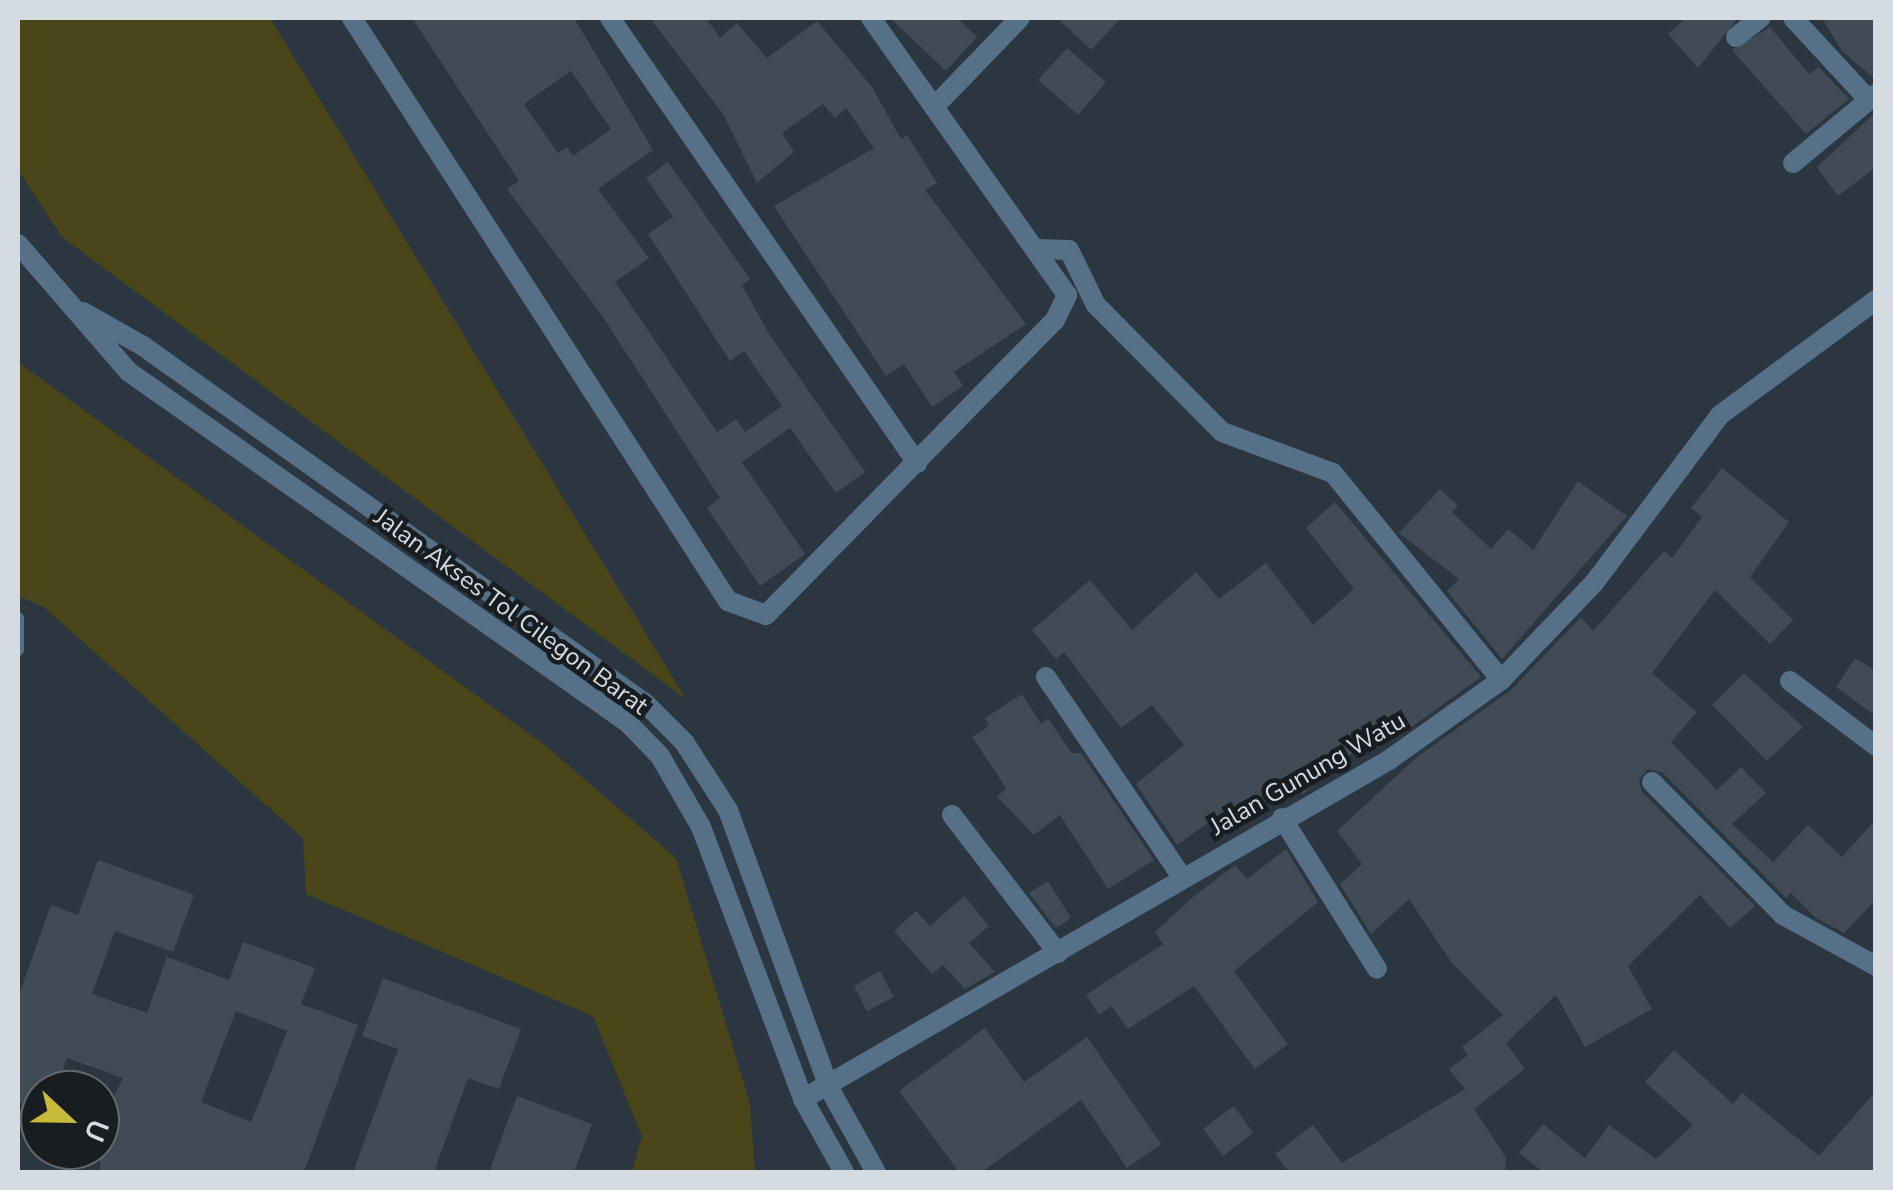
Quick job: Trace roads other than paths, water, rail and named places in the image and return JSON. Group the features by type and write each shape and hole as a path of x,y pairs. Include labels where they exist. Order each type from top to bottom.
{"street":[{"path":"352,18 740,611 766,615 1063,308 1066,295 1037,248 871,18"},
{"path":"610,18 917,463"},
{"path":"934,107 1020,18"},
{"path":"1736,37 1760,18"},
{"path":"1792,163 1872,97 1793,18"},
{"name":"Jalan Akses Tol Cilegon Barat","path":"18,244 130,372 628,723 660,756 702,828 804,1099 844,1172"},
{"path":"1037,248 1069,250 1096,305 1222,432 1333,473 1501,680"},
{"name":"Jalan Gunung Watu","path":"804,1099 829,1088 1282,818 1389,760 1501,680 1594,583 1720,414 1876,300"},
{"path":"68,304 142,346 646,704 684,742 728,810 829,1088 876,1172"},
{"path":"1046,677 1182,877"},
{"path":"1790,682 1876,746"},
{"path":"1652,782 1783,915 1876,966"},
{"path":"952,816 1058,952"},
{"path":"1282,818 1377,969"}],"lane":[{"path":"18,618 18,650"}]}
